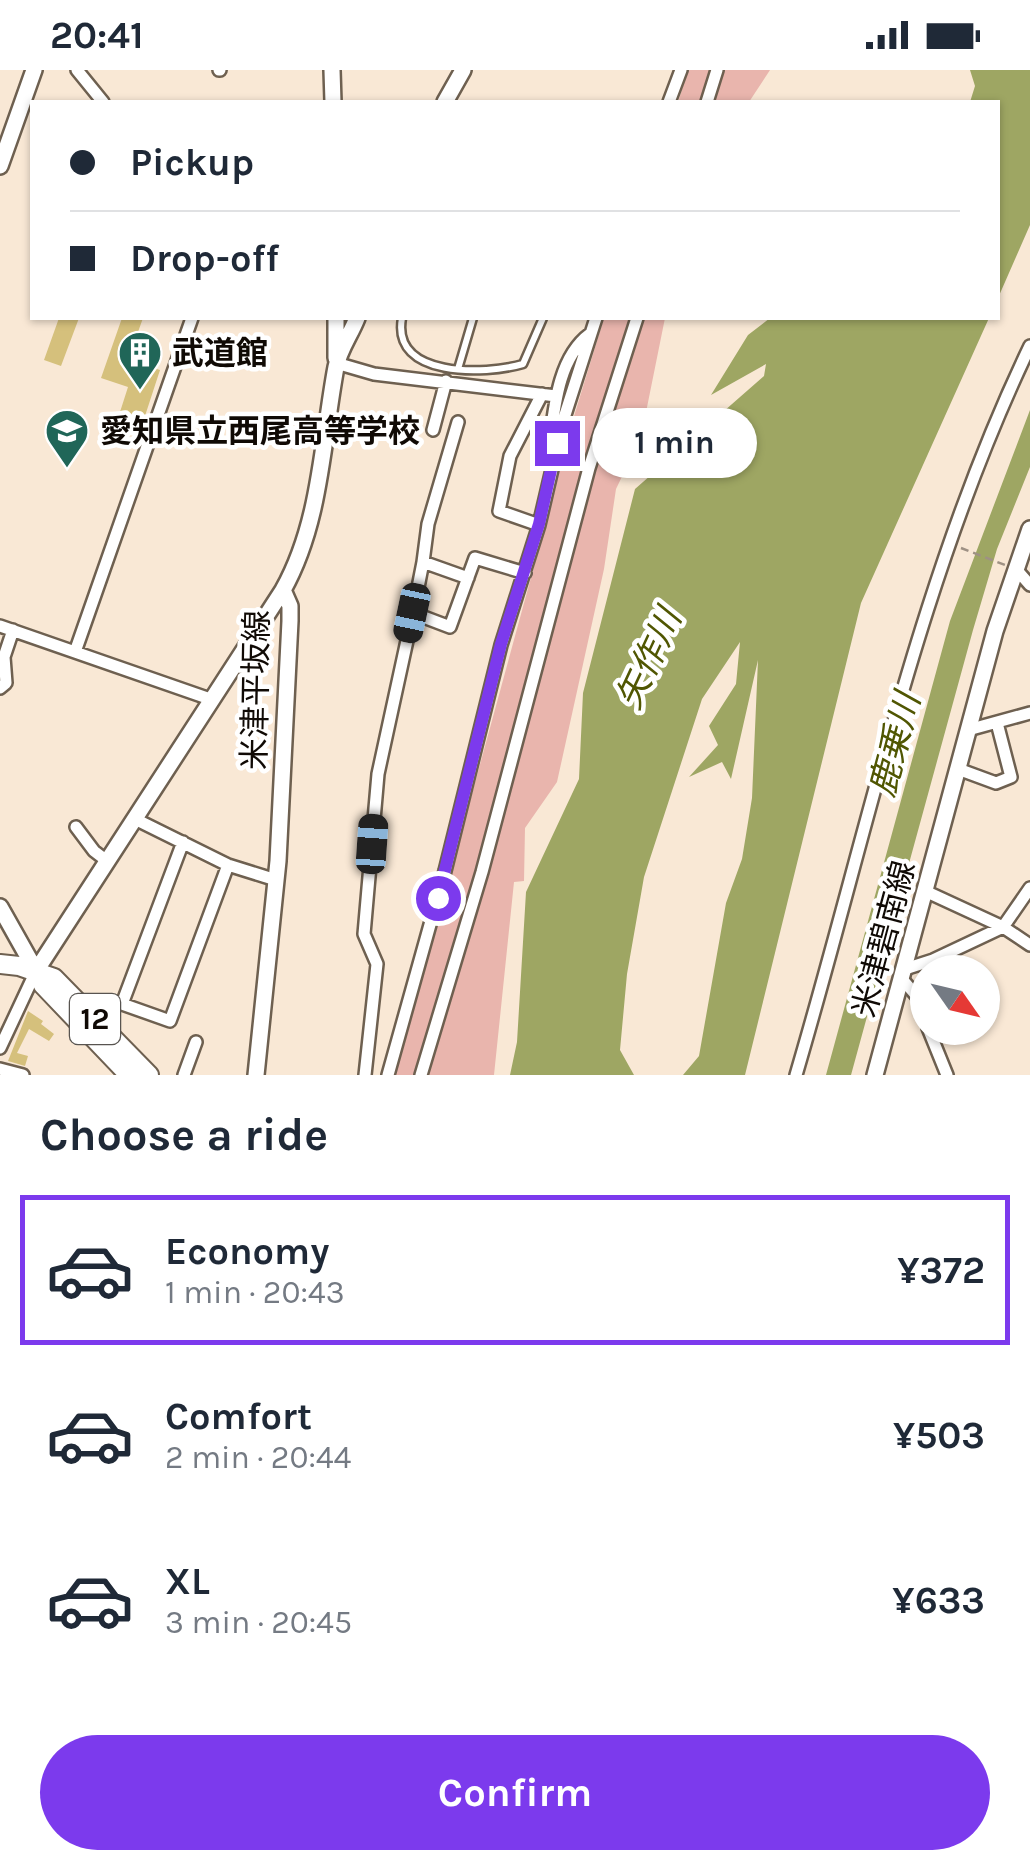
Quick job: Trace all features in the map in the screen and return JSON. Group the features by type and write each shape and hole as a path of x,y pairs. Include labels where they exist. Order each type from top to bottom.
{"main road":[{"path":"0,163 34,70"},
{"path":"332,70 333,100"},
{"path":"446,100 463,70"},
{"path":"336,320 336,363"},
{"name":"米津平坂線","path":"256,1075 276,880 290,620 290,606 282,590 301,558 330,416 336,363 356,320"},
{"name":"米津碧南線","path":"875,1075 1012,567 1030,529"},
{"path":"0,907 36,971 282,590"},
{"name":"12","path":"0,964 54,978 149,1075"},
{"name":"12","path":"36,971 44,986 129,1075"}],"street":[{"path":"77,70 102,100"},
{"path":"669,100 680,70"},
{"path":"708,100 717,70"},
{"path":"75,652 191,320"},
{"path":"388,1075 445,872 501,644 525,573 551,468 595,320"},
{"path":"420,1075 482,872 589,468 637,320"},
{"path":"551,468 549,452 556,396 578,343 590,334"},
{"path":"796,1075 924,616 1030,346"},
{"path":"336,363 374,374 556,396"},
{"path":"433,430 446,382"},
{"path":"539,524 499,511 510,456 542,394"},
{"path":"364,1075 377,964 364,934 378,774 428,524 458,422"},
{"path":"412,613 450,627 475,558 525,573"},
{"path":"423,562 468,578"},
{"path":"1012,567 1030,585"},
{"path":"0,688 6,683 6,628 213,700"},
{"path":"968,730 1030,713"},
{"path":"958,769 996,783 1012,776 997,723"},
{"path":"135,819 228,865 276,880"},
{"path":"76,827 107,862"},
{"path":"183,842 122,1004 170,1022 228,865"},
{"path":"910,984 904,974 1003,928 1030,888"},
{"path":"926,891 1030,945"},
{"path":"0,1048 36,971"},
{"path":"184,1075 196,1042"},
{"path":"935,1045 947,1075"},
{"path":"0,1069 23,1075"}],"lane":[{"path":"402,320 400,332 405,345 420,360 445,370 522,364 541,320"},
{"path":"458,369 472,320"},
{"path":"503,389 504,368"}],"path":[{"path":"950,544 1012,567"}],"shaded area":[{"path":"688,70 770,70 750,100 679,100"},
{"path":"603,320 665,320 641,437 616,489 604,569 557,782 525,828 524,881 514,882 494,1075 390,1075 434,933 556,486 553,485"}],"water":[{"path":"970,70 1030,70 1030,225 1000,293 1000,100 971,100 975,86"},
{"name":"矢作川","path":"767,320 988,320 861,603 745,1075 683,1075 699,1056 726,903 742,859 752,798 758,660 731,779 722,762 689,777 718,745 709,726 736,684 740,642 702,699 644,877 627,974 620,1050 634,1075 510,1075 517,1042 526,892 579,779 583,693 635,489 764,376 766,364 711,395 748,335"},
{"path":"1030,410 1030,467 997,549 973,630 851,1075 826,1075 950,621"}],"building":[{"path":"58,320 78,320 61,366 44,360"},
{"path":"121,320 142,320 128,360 160,370 144,419 120,412 128,387 101,378"},
{"path":"28,1011 54,1034 49,1041 29,1029 17,1053 28,1056 25,1066 8,1061"}],"place":[{"name":"武道館","path":"140,391"},
{"name":"愛知県立西尾高等学校","path":"67,469"}],"route":[{"path":"438,898 501,644 539,524 557,443"}],"water label":[{"name":"鹿乗川","path":"895,745"}]}
